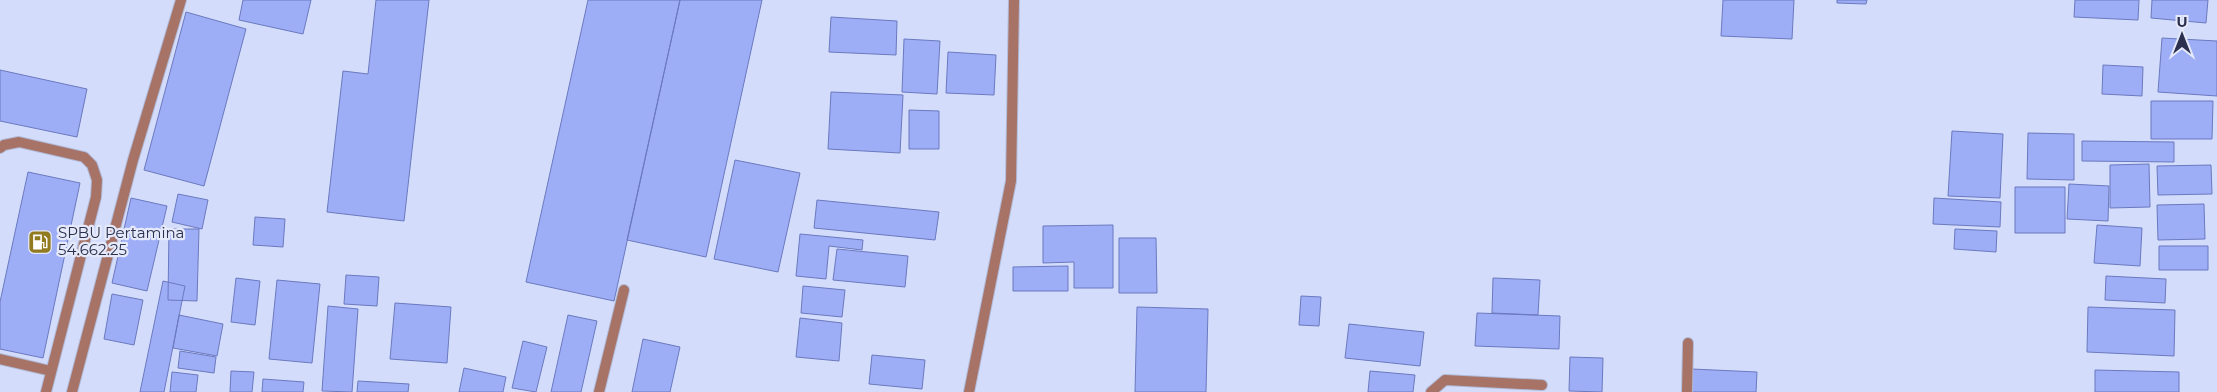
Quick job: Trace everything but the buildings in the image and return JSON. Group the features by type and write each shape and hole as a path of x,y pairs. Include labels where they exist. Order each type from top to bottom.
{"street":[{"path":"72,392 133,160 180,0"},
{"path":"969,392 1011,181 1014,0"},
{"path":"0,148 19,142 84,157 92,166 97,180 96,197 46,392"},
{"path":"599,392 624,290"},
{"path":"1687,392 1688,343"},
{"path":"0,359 51,371"},
{"path":"1430,392 1445,380 1542,385"}],"place":[{"name":"SPBU Pertamina 54.662.25","path":"40,242"}]}
